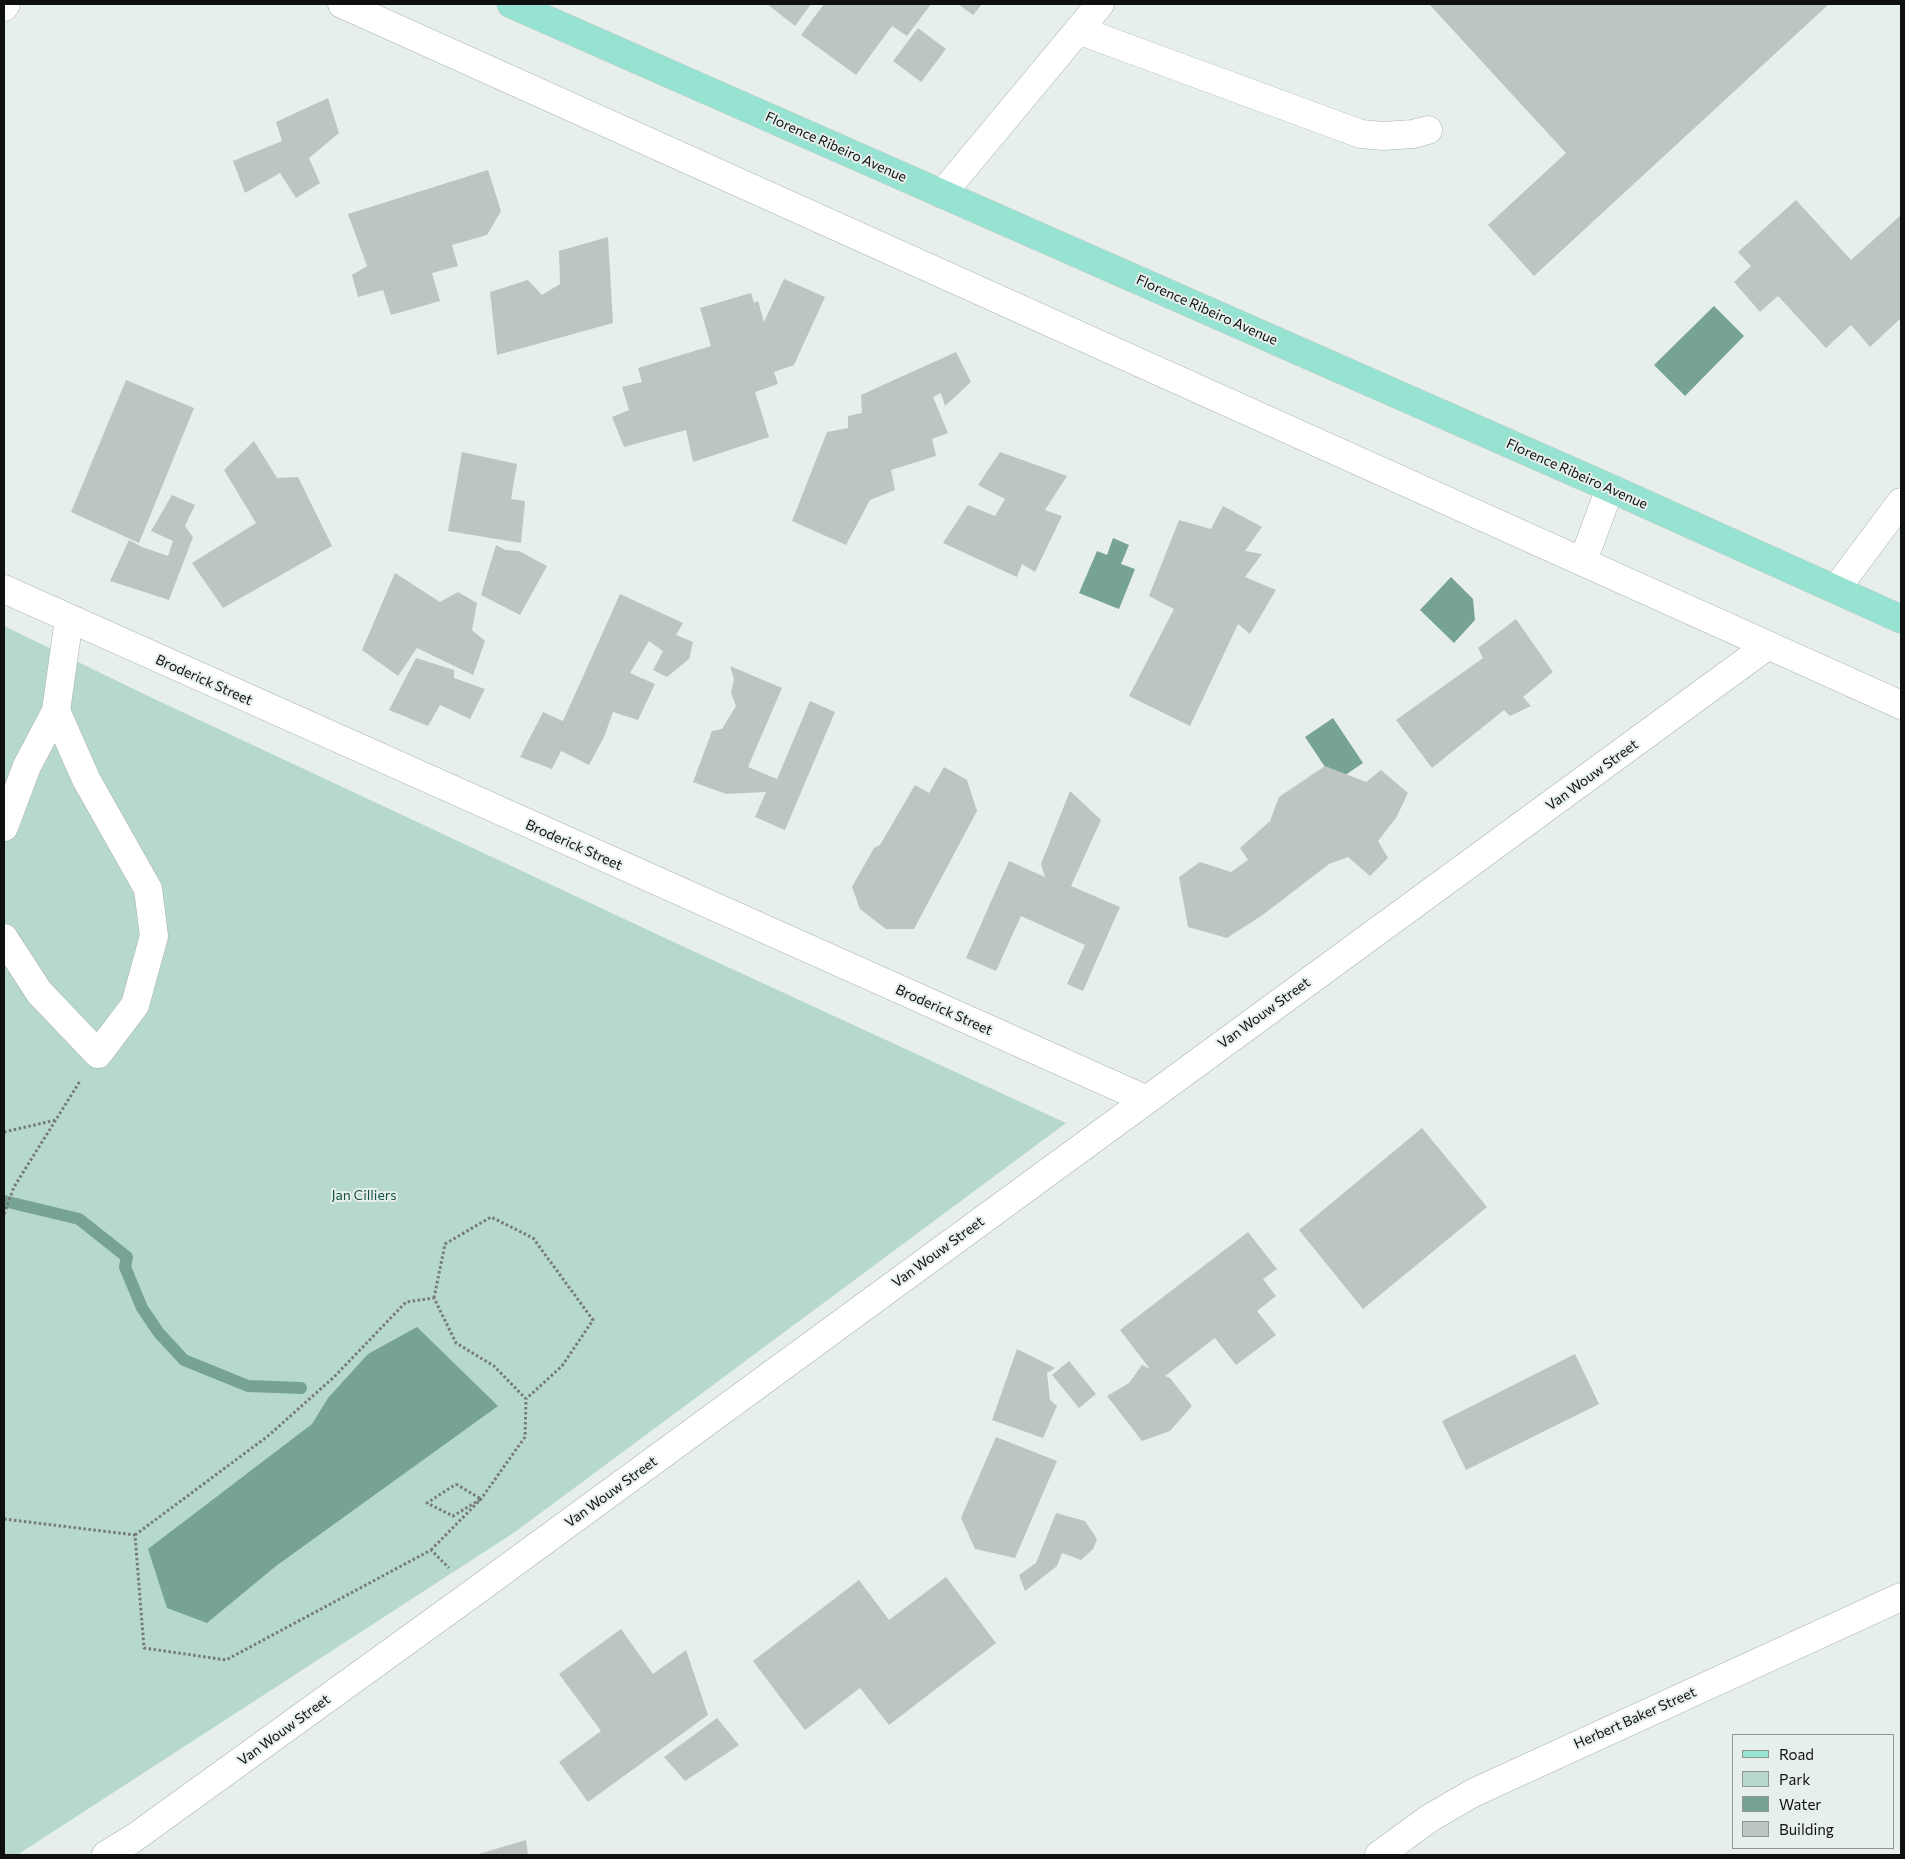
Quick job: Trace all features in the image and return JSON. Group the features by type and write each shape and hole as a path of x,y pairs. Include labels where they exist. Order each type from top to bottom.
{"main road":[{"name":"Florence Ribeiro Avenue","path":"511,4 1610,488 1901,619"}],"street":[{"path":"342,4 1901,705"},
{"path":"942,194 1100,4"},
{"path":"1078,30 1361,134 1383,136 1413,134 1428,130"},
{"path":"1583,561 1610,488"},
{"path":"1836,589 1901,502"},
{"name":"Broderick Street","path":"4,589 1145,1099"},
{"path":"4,827 27,766 56,711 69,619"},
{"name":"Van Wouw Street","path":"106,1855 134,1838 474,1593 1145,1099 1690,704 1767,646"},
{"path":"4,938 39,992 98,1054 135,1005 154,936 148,889 86,779 56,711"},
{"name":"Herbert Baker Street","path":"1379,1855 1430,1818 1474,1793 1901,1597"}],"path":[{"path":"4,1214 14,1187 98,1054"},
{"path":"4,1132 56,1120"},
{"path":"135,1535 144,1648 226,1660 431,1550 481,1499 526,1437 526,1400 494,1366 456,1343 434,1298 445,1244 491,1217 533,1238 593,1320 562,1366 526,1400"},
{"path":"4,1519 135,1535 268,1436 334,1377 406,1302 434,1298"},
{"path":"456,1484 481,1499 453,1516 426,1502 456,1484"},
{"path":"431,1550 474,1593"}],"green space":[{"name":"Jan Cilliers","path":"4,626 148,696 680,945 1066,1123 515,1532 17,1855 4,1855"}],"water":[{"path":"1714,306 1744,336 1685,396 1654,365"},
{"path":"1113,538 1129,545 1121,564 1135,569 1119,609 1079,593 1097,551 1107,555"},
{"path":"1451,577 1473,599 1475,620 1454,643 1420,610"},
{"path":"1333,718 1363,763 1335,782 1305,737"},
{"path":"417,1327 498,1406 276,1566 207,1623 167,1608 148,1549 312,1424 328,1398 368,1354"}],"building":[{"path":"767,4 811,4 795,26"},
{"path":"824,4 931,4 907,36 892,26 856,75 801,35"},
{"path":"958,4 982,4 973,15"},
{"path":"1429,4 1829,4 1534,276 1488,225 1566,153"},
{"path":"918,28 946,49 921,82 893,61"},
{"path":"328,98 339,133 309,158 320,183 296,198 280,173 245,193 233,161 282,141 276,122"},
{"path":"488,170 501,211 487,235 452,245 458,266 432,273 440,301 391,315 383,290 358,297 352,275 367,266 348,214"},
{"path":"1796,200 1851,260 1901,215 1901,318 1870,347 1851,325 1826,348 1778,296 1760,312 1734,282 1751,266 1738,252"},
{"path":"608,237 613,323 497,355 490,292 528,280 542,295 560,284 559,251"},
{"path":"784,279 825,297 794,365 774,372 778,384 755,392 769,437 693,462 686,430 624,447 612,417 629,410 622,387 642,382 638,368 711,346 700,308 751,293 754,303 758,301 764,322"},
{"path":"956,352 971,382 945,406 941,393 933,397 948,433 932,439 936,456 891,470 895,490 870,500 846,545 792,521 827,432 848,428 848,416 862,413 861,395"},
{"path":"126,380 194,408 139,543 71,512"},
{"path":"254,441 277,478 298,477 332,546 223,608 192,563 256,523 224,470"},
{"path":"462,452 517,464 511,499 525,501 521,543 448,531"},
{"path":"1000,452 1067,476 1045,510 1062,516 1035,572 1022,564 1017,577 943,543 968,505 995,516 1005,499 978,485"},
{"path":"172,495 195,505 185,526 193,537 169,600 110,581 129,540 142,547 168,556 173,541 151,531"},
{"path":"1223,506 1262,527 1245,551 1262,554 1245,577 1276,590 1250,634 1238,624 1190,726 1129,696 1174,609 1149,596 1179,520 1211,529"},
{"path":"496,545 505,550 519,551 547,566 520,615 481,595"},
{"path":"395,573 440,602 458,592 477,603 472,630 485,641 473,675 417,648 398,676 362,650"},
{"path":"620,594 683,623 676,635 693,642 689,659 667,677 653,670 663,651 649,641 630,673 655,684 638,720 613,712 604,737 589,765 561,751 552,769 520,757 543,712 563,721"},
{"path":"1516,619 1553,672 1523,697 1531,706 1510,716 1504,710 1432,768 1396,720 1483,658 1478,648"},
{"path":"416,658 454,670 454,678 485,689 470,719 440,705 428,726 389,710"},
{"path":"730,666 782,688 748,767 777,779 810,701 835,712 785,830 755,817 766,792 726,794 693,782 712,731 722,729 736,706 731,693 734,679"},
{"path":"1325,766 1366,782 1381,770 1408,793 1396,818 1378,841 1388,858 1370,876 1348,857 1329,864 1264,914 1227,938 1188,927 1179,877 1200,862 1231,872 1248,860 1240,848 1270,821 1279,797"},
{"path":"944,767 967,780 977,811 914,929 886,929 860,909 852,887 874,848 880,845 915,785 929,793"},
{"path":"1070,791 1101,820 1071,886 1120,907 1083,991 1067,984 1085,945 1021,916 996,971 966,958 1009,861 1045,877 1041,864"},
{"path":"1422,1128 1487,1207 1363,1309 1299,1230"},
{"path":"1248,1232 1277,1269 1263,1279 1276,1296 1257,1311 1276,1335 1236,1365 1215,1338 1165,1376 1170,1378 1192,1406 1170,1431 1142,1441 1107,1396 1129,1383 1142,1365 1150,1369 1120,1330"},
{"path":"1017,1349 1055,1368 1047,1373 1050,1400 1057,1406 1043,1438 992,1420"},
{"path":"1575,1354 1599,1404 1466,1470 1442,1421"},
{"path":"1069,1361 1096,1394 1079,1408 1052,1375"},
{"path":"996,1437 1057,1461 1015,1558 975,1549 961,1518"},
{"path":"1056,1513 1085,1521 1097,1539 1093,1549 1081,1560 1062,1553 1057,1566 1025,1591 1019,1575 1036,1563"},
{"path":"946,1577 996,1643 889,1725 860,1688 805,1730 753,1661 859,1580 889,1620"},
{"path":"621,1629 653,1674 686,1650 708,1715 588,1802 559,1762 601,1731 559,1674"},
{"path":"717,1718 739,1745 685,1781 664,1757"},
{"path":"526,1840 528,1855 475,1855"}],"waterway":[{"path":"4,1201 79,1219 127,1257 125,1267 142,1308 159,1333 184,1360 248,1386 301,1388"}]}
